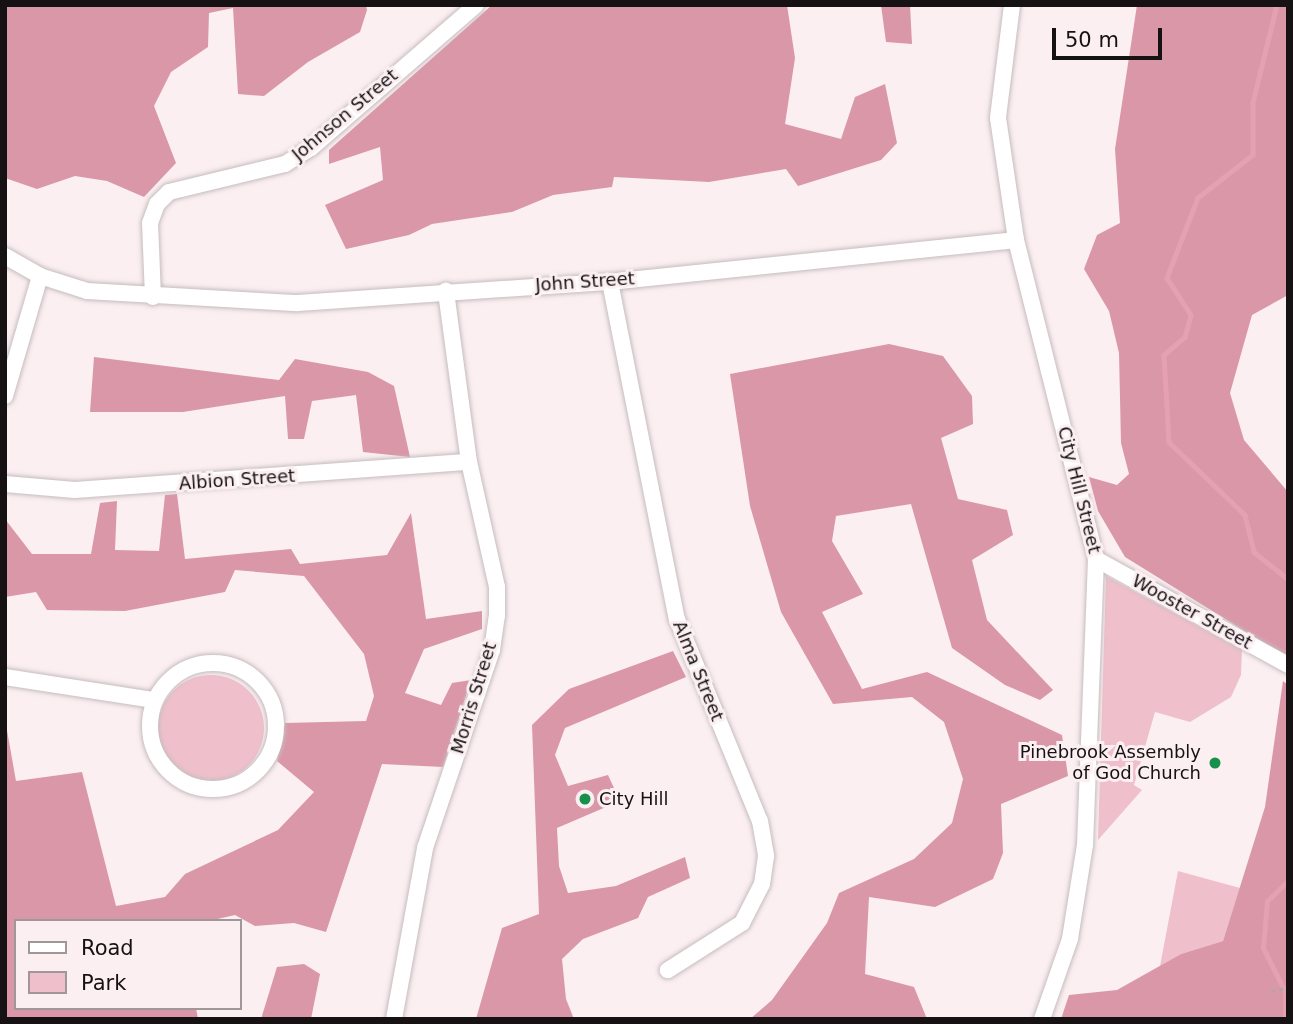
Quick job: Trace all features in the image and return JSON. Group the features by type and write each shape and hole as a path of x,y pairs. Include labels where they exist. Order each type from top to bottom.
{"street":[{"name":"Johnson Street","path":"153,297 150,223 157,204 169,192 285,164 311,148 476,5"},
{"name":"City Hill Street","path":"1012,5 998,118 1016,240 1096,559 1085,845 1070,939 1042,1019"},
{"name":"John Street","path":"153,297 298,303 610,282 1016,240"},
{"path":"5,256 40,276 87,291 153,297"},
{"path":"5,396 40,276"},
{"name":"Alma Street","path":"610,282 677,619 760,821 766,856 762,884 742,923 668,970"},
{"name":"Morris Street","path":"394,1019 425,848 492,650 497,616 497,587 469,462 446,291"},
{"name":"Albion Street","path":"5,484 75,490 469,462"},
{"name":"Wooster Street","path":"1096,559 1288,665"},
{"path":"208,663 235,667 248,674 270,701 276,722 269,755 241,783 220,790 191,786 165,769 151,740 153,700 179,673 208,663"},
{"path":"5,677 153,700"}],"path":[{"path":"1272,991 1288,988"}],"green space":[{"path":"1106,576 1242,650 1241,675 1231,697 1190,722 1155,712 1134,785 1142,790 1098,840"},
{"path":"211,675 231,679 249,690 260,708 264,728 260,748 249,766 231,777 211,781 191,777 173,766 162,748 158,728 162,708 173,690 191,679"},
{"path":"1178,871 1240,888 1223,941 1181,954 1160,966"}],"shaded area":[{"path":"5,5 366,5 367,10 360,32 308,62 264,96 238,94 233,8 209,13 208,47 171,72 154,106 176,163 144,197 107,181 75,176 37,189 5,178"},
{"path":"492,5 787,5 795,58 785,124 841,139 855,97 885,84 897,143 881,160 798,186 786,169 709,182 614,177 612,187 553,195 512,212 432,224 409,235 346,249 325,205 383,180 380,147 329,164 329,150"},
{"path":"881,5 910,5 912,44 886,42"},
{"path":"1137,5 1288,5 1288,295 1252,315 1230,393 1244,440 1288,492 1288,658 1125,557 1098,511 1089,477 1117,485 1129,474 1121,443 1119,353 1109,311 1084,269 1097,235 1120,223 1115,149"},
{"path":"889,344 943,356 972,396 973,424 941,438 958,499 1007,510 1013,535 972,560 987,620 1053,690 1040,700 1005,685 952,648 911,504 836,516 832,541 863,594 822,612 862,689 927,672 1062,735 1068,776 1001,804 1003,853 993,879 935,907 869,897 865,974 914,987 927,1019 750,1019 772,1000 827,923 839,893 914,859 952,823 963,779 944,722 912,697 833,704 781,612 750,506 730,374"},
{"path":"94,357 279,380 295,359 368,372 394,386 410,457 363,452 356,395 312,401 304,439 288,439 285,396 183,412 90,412"},
{"path":"177,494 185,559 291,549 300,564 387,555 411,513 426,619 482,611 482,629 424,649 405,693 441,705 452,683 471,680 443,767 382,764 326,932 294,923 255,926 235,915 218,919 14,919 14,1010 196,1010 198,1019 5,1019 5,719 16,781 82,772 116,906 165,897 185,874 278,830 314,792 277,761 285,723 366,721 374,696 364,654 304,576 235,570 225,592 125,611 47,610 36,592 5,597 5,519 32,554 91,554 100,503 117,501 115,550 159,551 165,495"},
{"path":"673,651 686,677 565,728 555,755 568,786 608,775 620,801 557,828 559,866 568,893 616,886 685,857 690,878 648,897 638,918 583,939 562,959 566,999 574,1019 476,1019 502,928 539,914 532,725 569,689"},
{"path":"1283,681 1288,685 1288,1019 1061,1019 1069,995 1117,990 1181,954 1223,941 1265,807"},
{"path":"304,964 320,974 311,1019 261,1019 277,967"}],"waterway":[{"path":"1277,5 1253,103 1253,155 1198,198 1167,278 1191,315 1185,337 1164,355 1169,442 1245,515 1254,552 1288,579"},
{"path":"1285,1019 1285,992 1263,948 1267,901 1288,881"}],"place":[{"name":"Pinebrook Assembly of God Church","path":"1215,763"},
{"name":"City Hill","path":"585,799"}]}
